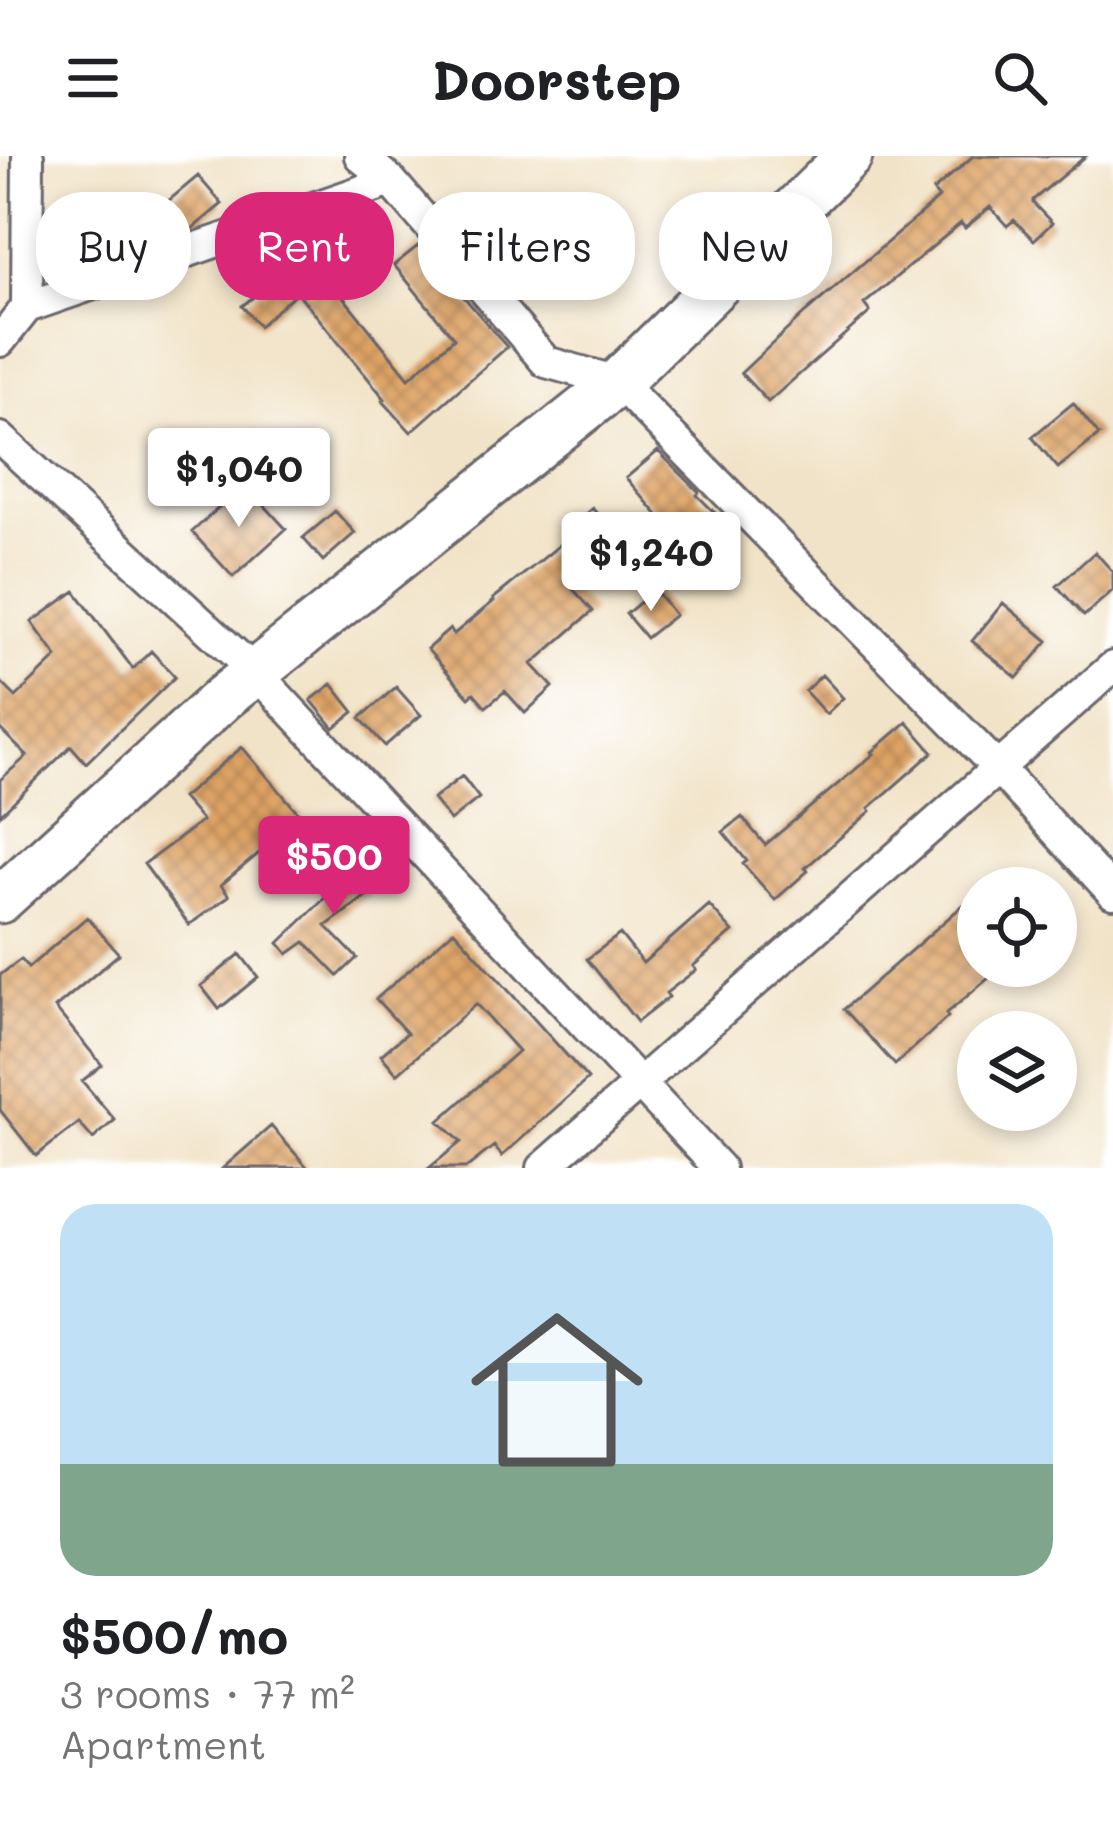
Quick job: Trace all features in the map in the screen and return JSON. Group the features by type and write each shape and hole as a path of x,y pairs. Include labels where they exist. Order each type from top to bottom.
{"main road":[{"path":"0,900 255,672 618,382 849,156"}],"street":[{"path":"28,156 28,307"},
{"path":"360,156 391,181 546,362 618,382 998,767 1113,893"},
{"path":"0,340 28,307 391,181"},
{"path":"0,438 255,672 718,1168"},
{"path":"543,1168 1113,667"}],"building":[{"path":"973,156 1086,156 1033,200 1052,223 1034,240 1014,220 1007,226 990,207 965,228 961,223 864,304 870,312 768,402 741,373 820,300 832,300 832,290 939,198 933,191"},
{"path":"198,176 215,196 215,210 191,229 191,192 179,192"},
{"path":"418,246 418,294 394,265"},
{"path":"249,300 288,300 259,326 242,306"},
{"path":"304,300 346,300 409,378 454,338 423,300 466,300 507,347 411,432"},
{"path":"1073,403 1099,435 1058,468 1032,437"},
{"path":"658,451 719,517 694,541 671,517 664,522 626,478"},
{"path":"245,484 286,529 233,577 192,532"},
{"path":"592,508 624,542 573,589 593,611 532,664 553,687 525,713 505,691 486,707 474,693 469,697 427,649 450,629 454,634 566,540 562,535"},
{"path":"335,511 355,533 323,561 303,538"},
{"path":"1095,552 1113,572 1113,590 1084,616 1057,586"},
{"path":"655,590 675,615 646,638 626,614"},
{"path":"75,591 133,669 151,651 175,677 86,763 71,746 0,815 0,780 27,756 0,729 0,681 16,697 57,657 32,622"},
{"path":"1003,603 1048,641 1017,678 972,641"},
{"path":"822,675 843,698 826,714 805,691"},
{"path":"332,684 354,712 334,728 311,700"},
{"path":"396,687 421,715 385,746 360,718"},
{"path":"907,722 933,752 775,900 723,832 742,817 765,845"},
{"path":"242,747 302,817 221,885 229,896 189,925 144,864 202,821 182,798"},
{"path":"462,776 479,798 450,821 433,799"},
{"path":"365,859 384,883 326,926 357,958 338,976 305,942 288,954 279,943 326,897 322,892"},
{"path":"709,905 733,932 666,993 669,997 637,1022 587,959 620,934 643,963"},
{"path":"957,910 957,987 978,987 895,1065 844,1009"},
{"path":"87,917 119,954 55,1008 102,1065 82,1081 115,1120 93,1139 79,1123 36,1156 0,1110 0,975 21,959 28,968"},
{"path":"454,930 588,1079 502,1156 494,1146 466,1168 429,1168 461,1142 439,1121 518,1051 476,1004 397,1074 381,1055 407,1033 376,999"},
{"path":"240,954 258,977 219,1009 201,986"},
{"path":"271,1126 308,1168 223,1168"}]}
